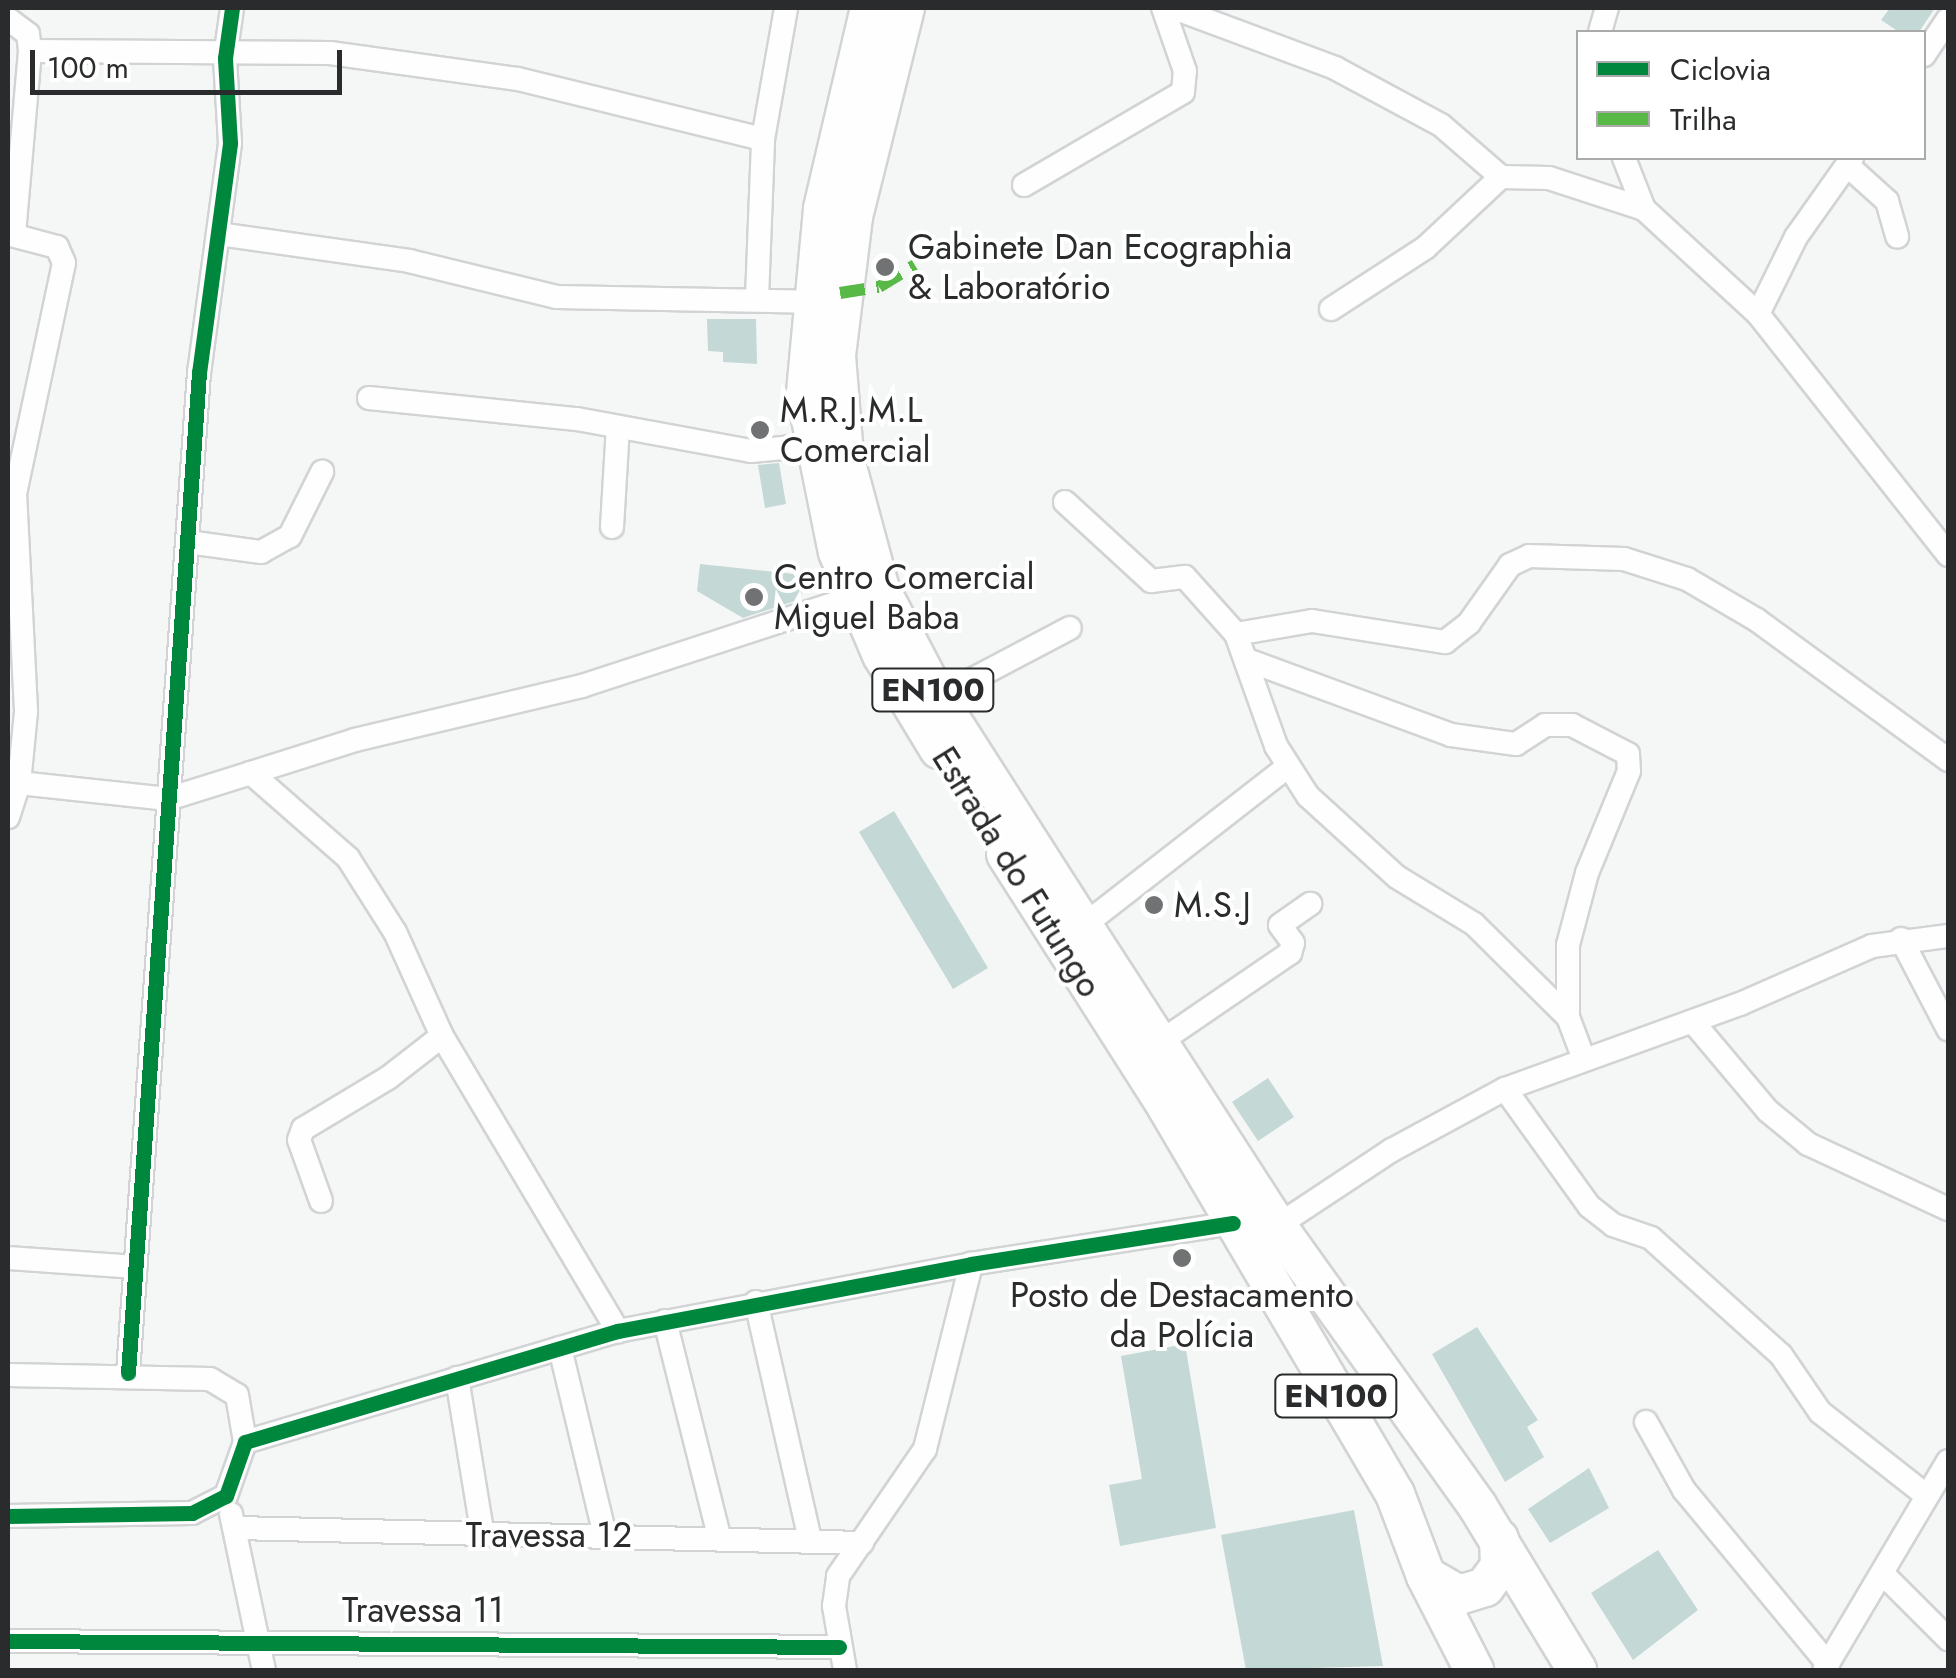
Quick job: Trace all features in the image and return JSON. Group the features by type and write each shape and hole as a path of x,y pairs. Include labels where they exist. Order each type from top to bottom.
{"highway":[{"name":"Estrada do Futungo","path":"870,8 823,208 810,302 806,394 838,552 855,597 905,696 1233,1223 1394,1494 1426,1576 1474,1670"},
{"name":"Estrada do Futungo","path":"904,8 853,217 836,356 844,456 880,588 937,698 1277,1226 1499,1539"},
{"path":"1426,1576 1459,1596 1485,1588 1500,1566 1499,1539"},
{"name":"EN100","path":"1499,1539 1577,1670"}],"street":[{"path":"128,1373 198,373 230,143 225,58 232,8"},
{"path":"757,298 763,139 785,8"},
{"path":"1024,184 1183,92 1185,71 1163,8"},
{"path":"1174,8 1336,68 1441,126 1501,178 1549,178 1644,209 1758,314 1948,555"},
{"path":"8,19 28,34 30,51 10,234 57,247 64,262 15,493 16,767 8,817"},
{"path":"1926,52 1948,20"},
{"path":"30,51 225,58 330,54 518,79 763,139"},
{"path":"1625,160 1644,209"},
{"path":"1758,314 1796,237 1850,161 1887,201 1896,237"},
{"path":"1331,308 1425,248 1501,178"},
{"path":"218,234 409,261 557,297 810,302"},
{"path":"368,398 618,428 750,451 814,445"},
{"path":"612,527 618,428"},
{"path":"188,542 261,552 290,536 322,472"},
{"path":"1065,502 1151,582 1185,577 1236,634 1250,661 1286,768 1397,877 1474,924 1568,1017"},
{"path":"1236,634 1312,621 1444,642 1469,623 1510,565 1529,556 1624,559 1687,579 1757,620 1948,760"},
{"path":"16,767 168,799 355,740 582,686 855,597"},
{"path":"937,698 1070,628"},
{"path":"1250,661 1450,735 1516,744 1545,725 1572,725 1628,754 1629,771 1587,873 1568,945 1568,1017 1583,1057"},
{"path":"1083,926 1286,768"},
{"path":"252,773 348,858 373,890 442,1036 618,1331"},
{"path":"1160,1042 1290,953 1283,919 1310,904"},
{"path":"1277,1226 1392,1150 1505,1090 1583,1057 1693,1022 1901,938 1948,936"},
{"path":"1901,938 1948,1029"},
{"path":"1693,1022 1768,1112 1808,1144 1948,1209"},
{"path":"320,1201 299,1140 303,1128 388,1078 442,1036"},
{"path":"1505,1090 1589,1206 1613,1225 1651,1238 1781,1354 1820,1412 1926,1495"},
{"path":"244,1442 618,1331 971,1264 1233,1223"},
{"path":"8,1258 136,1266"},
{"path":"845,1670 839,1647 835,1590 862,1542 914,1468 933,1429 971,1264"},
{"path":"756,1302 810,1539"},
{"path":"665,1321 719,1536"},
{"path":"560,1348 605,1536"},
{"path":"8,1375 128,1373 226,1384 237,1394 244,1442 226,1496 264,1670"},
{"path":"457,1378 483,1536"},
{"path":"1646,1422 1684,1490 1826,1667 1884,1575 1948,1461"},
{"path":"8,1516 172,1517 226,1496"},
{"name":"Travessa 12","path":"236,1528 862,1542"},
{"path":"1884,1575 1948,1639"},
{"name":"Travessa 11","path":"8,1640 256,1639 839,1647"}],"building":[{"path":"1890,8 1935,8 1920,30 1896,30 1881,20"},
{"path":"707,319 756,319 757,364 723,362 723,352 708,351"},
{"path":"779,463 786,504 765,508 758,465"},
{"name":"Centro Comercial Miguel Baba","path":"700,564 803,575 801,599 743,618 697,591"},
{"path":"894,811 988,968 953,989 859,832"},
{"path":"1268,1078 1294,1117 1258,1141 1232,1102"},
{"path":"1477,1327 1538,1420 1527,1427 1544,1457 1505,1482 1432,1354"},
{"path":"1185,1344 1216,1528 1120,1546 1109,1485 1142,1479 1121,1356"},
{"path":"1589,1468 1609,1508 1550,1543 1528,1509"},
{"path":"1354,1510 1383,1666 1246,1670 1221,1535"},
{"path":"1658,1550 1698,1610 1633,1660 1591,1593"}],"marked path":[{"path":"840,293 879,287 915,265"}],"cycle path":[{"path":"128,1373 199,373 230,143 225,58 232,8"},
{"path":"8,1516 192,1513 226,1496 245,1442 618,1331 971,1264 1233,1223"},
{"path":"8,1641 839,1647"}],"place":[{"name":"Gabinete Dan Ecographia & Laboratório","path":"885,267"},
{"name":"M.R.J.M.L Comercial","path":"760,430"},
{"name":"Centro Comercial Miguel Baba","path":"754,597"},
{"name":"M.S.J","path":"1154,905"},
{"name":"Posto de Destacamento da Polícia","path":"1182,1258"}]}
